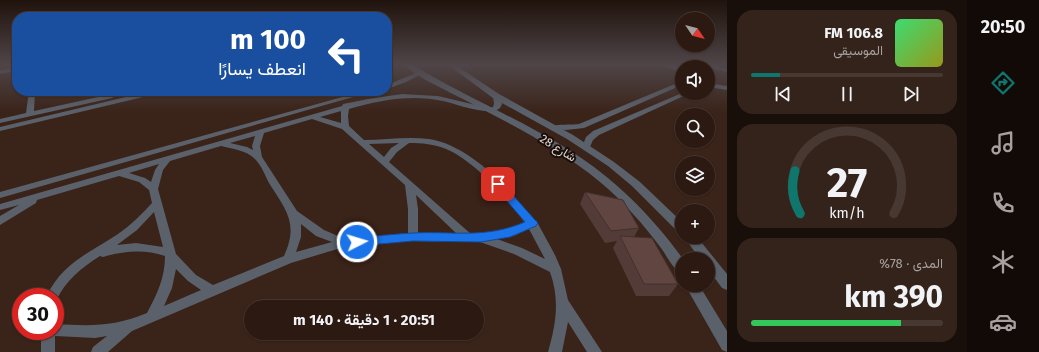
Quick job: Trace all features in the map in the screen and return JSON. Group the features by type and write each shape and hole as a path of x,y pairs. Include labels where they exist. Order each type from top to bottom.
{"street":[{"path":"392,85 405,80"},
{"name":"شارع 28","path":"434,80 573,157 604,181 651,226 675,259"},
{"name":"شارع 28","path":"474,80 496,96 586,147 636,184 675,222"},
{"path":"553,127 572,128 675,86"},
{"path":"664,91 675,96"},
{"path":"392,95 438,98 490,110 497,106 496,96"},
{"path":"30,114 32,96"},
{"path":"0,121 112,96"},
{"path":"0,129 139,96"},
{"path":"0,195 353,96"},
{"path":"0,207 311,117 376,96"},
{"path":"586,147 592,136 675,98"},
{"path":"345,127 344,116 346,106"},
{"path":"521,127 514,116 519,112 524,112"},
{"path":"311,117 345,127 468,237"},
{"path":"591,121 606,129"},
{"path":"261,131 256,146 258,157 293,213 297,230 296,239 288,260"},
{"path":"362,142 436,142 450,147 461,154 498,184 532,223 545,245 555,269 562,302 560,334 555,352"},
{"path":"384,162 394,150 407,142"},
{"path":"218,143 244,149 258,157"},
{"path":"152,316 166,290 170,278 170,254 153,189 159,170 168,158"},
{"path":"117,172 142,180 153,189"},
{"path":"409,184 413,208 413,237"},
{"path":"0,221 45,194"},
{"path":"57,288 62,279 88,258 130,231 157,203"},
{"path":"293,213 320,233 344,243"},
{"path":"98,352 130,326 152,316 288,260 344,243 413,237 481,238 510,233 532,223"},
{"path":"481,238 518,251 555,269"},
{"path":"696,244 727,284"},
{"path":"88,258 104,252 133,247 153,248 170,254 192,278 212,290"},
{"path":"696,292 726,341"},
{"path":"562,302 595,352"},
{"path":"64,331 94,332 130,326"},
{"path":"48,340 48,352"}],"building":[{"path":"585,192 623,200 639,228 611,231"},
{"path":"620,236 652,238 675,279 675,284 644,284"}],"route":[{"path":"357,242 413,237 481,238 510,233 522,229 532,223 498,184"}]}
